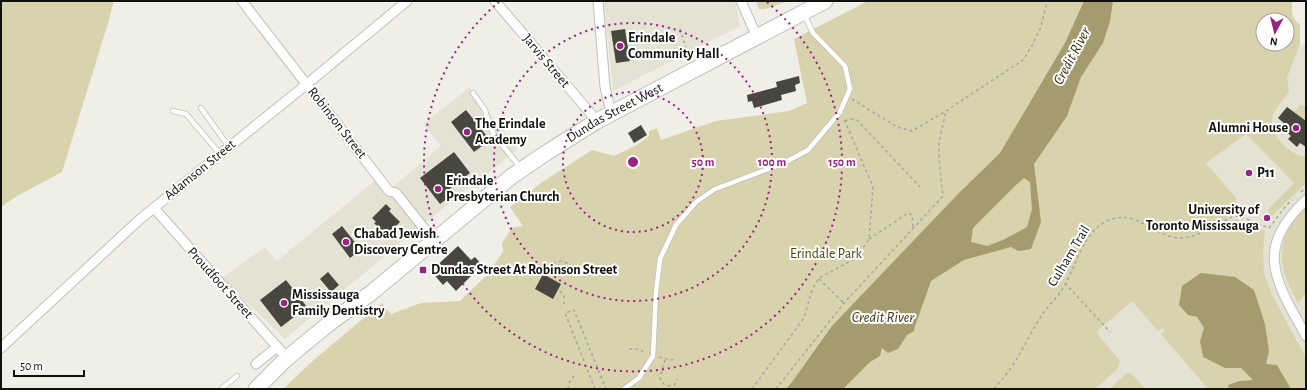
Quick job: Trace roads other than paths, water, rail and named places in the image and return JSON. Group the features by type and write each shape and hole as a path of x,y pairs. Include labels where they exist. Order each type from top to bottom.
{"main road":[{"name":"Dundas Street West","path":"256,389 287,358 331,322 371,293 522,169 611,113 825,1"}],"street":[{"name":"Robinson Street","path":"242,1 389,190 396,193 434,241"},
{"name":"Adamson Street","path":"1,348 154,208 407,1"},
{"name":"Jarvis Street","path":"495,1 597,121"},
{"path":"598,1 605,87 611,113"},
{"path":"741,1 757,37"},
{"path":"1306,200 1294,212 1278,234 1274,262 1276,274 1280,284 1306,336"},
{"name":"Proudfoot Street","path":"154,208 287,358"},
{"path":"256,364 277,347"}],"lane":[{"path":"624,389 640,377 653,356 656,292 660,259 676,225 696,202 715,189 782,164 808,150 840,112 850,89 845,66 813,33 803,12"},
{"path":"473,93 485,110 488,124 494,135 522,169"},
{"path":"201,108 229,148"},
{"path":"172,111 186,114 220,154"},
{"path":"221,389 237,376"}],"water":[{"name":"Credit River","path":"1084,1 1113,1 1110,21 1103,43 1081,77 1067,116 1034,164 1041,222 1031,249 1018,251 1011,247 964,260 931,281 914,331 907,335 898,349 888,353 882,348 880,356 870,362 843,389 786,389 832,326 957,195 1000,153 1065,43","holes":["1024,178 1030,182 1032,209 1027,227 1003,240 987,246 971,242 973,228"]},
{"path":"1201,273 1235,277 1254,290 1265,324 1269,351 1266,364 1277,365 1291,389 1229,389 1228,385 1239,381 1253,380 1241,368 1225,368 1203,357 1200,341 1204,328 1197,317 1188,315 1179,305 1182,286"}],"place":[{"name":"Erindale Community Hall","path":"620,46"},
{"name":"Alumni House","path":"1296,128"},
{"name":"The Erindale Academy","path":"467,132"},
{"name":"P11","path":"1249,173"},
{"name":"Erindale Presbyterian Church","path":"438,189"},
{"name":"University of Toronto Mississauga","path":"1267,218"},
{"name":"Chabad Jewish Discovery Centre","path":"346,242"},
{"name":"Dundas Street At Robinson Street","path":"423,270"},
{"name":"Mississauga Family Dentistry","path":"284,303"}],"park label":[{"name":"Erindale Park","path":"826,254"}]}
